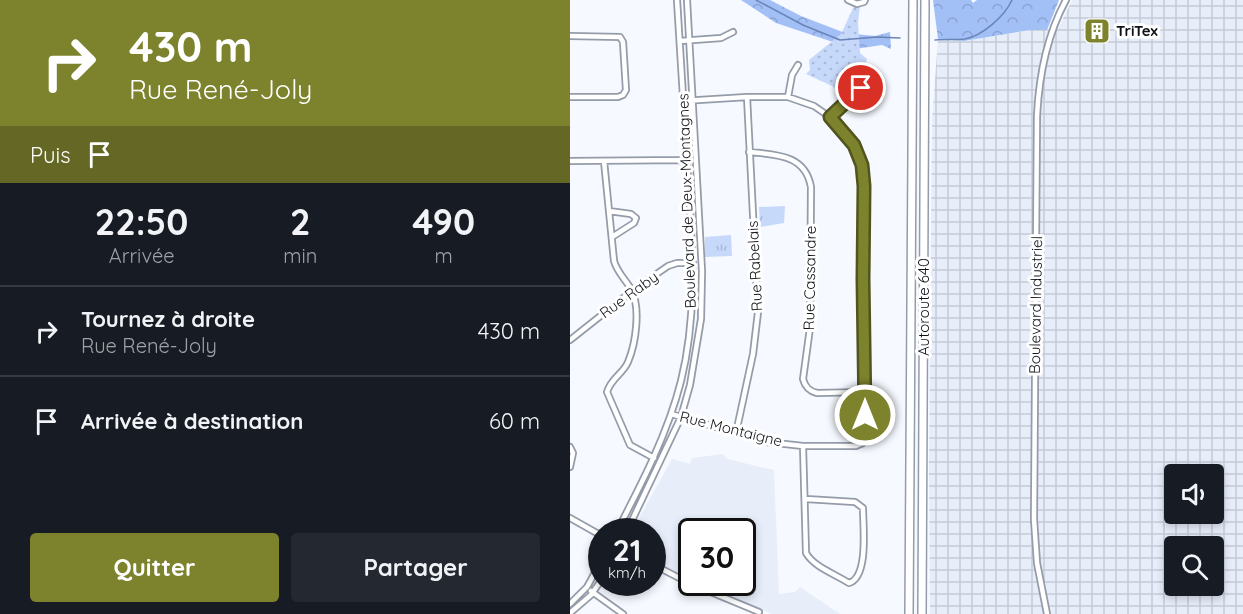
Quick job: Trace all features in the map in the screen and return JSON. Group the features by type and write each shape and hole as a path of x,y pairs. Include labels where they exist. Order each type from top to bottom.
{"highway":[{"name":"Autoroute 640","path":"909,614 913,0"},
{"name":"Autoroute 640","path":"922,614 925,0"}],"street":[{"name":"Boulevard de Deux-Montagnes","path":"623,518 653,458 671,414 681,382 689,338 693,263 677,0"},
{"name":"Boulevard de Deux-Montagnes","path":"633,518 681,417 690,384 701,319 702,271 687,0"},
{"path":"848,0 857,4 865,0"},
{"name":"Boulevard Industriel","path":"1047,614 1036,559 1034,519 1037,116 1041,76 1047,49 1066,0"},
{"path":"680,41 721,38 733,32"},
{"path":"570,36 620,37 623,42 626,90 618,97 570,97"},
{"path":"788,97 792,75 798,65"},
{"path":"830,117 861,88"},
{"name":"Rue Rabelais","path":"736,433 753,354 758,312 747,97"},
{"path":"683,101 788,97 814,106 830,117 854,145 862,165 864,186 864,392"},
{"name":"Rue Cassandre","path":"749,152 784,156 805,170 810,178 810,328 802,379 805,386 817,393 864,392"},
{"path":"570,161 696,159"},
{"path":"604,161 616,268 632,291 637,315 631,355 626,366 610,383 607,392 630,445 661,462"},
{"path":"609,211 631,214 636,218 634,223 612,237"},
{"name":"Rue Raby","path":"570,340 668,266 677,263 693,263"},
{"name":"Rue Montaigne","path":"671,414 767,442 803,446 856,446 863,443 865,438 864,392"},
{"path":"803,446 806,553 810,559 849,582 853,581 859,577 863,560 863,508 855,502 806,500"},
{"path":"570,447 573,453 570,467"},
{"path":"570,518 588,528"},
{"path":"666,571 759,612"},
{"path":"570,604 588,584"},
{"path":"572,611 589,596"},
{"path":"598,596 623,614"}],"shaded area":[{"path":"1072,0 1243,0 1243,614 930,614 932,120 938,39 965,41 1030,30 1058,29"},
{"path":"723,454 727,459 774,470 779,594 795,592 800,587 840,614 772,614 731,596 756,596 756,518 678,518 678,573 666,567 666,518 639,518 672,459 690,464 692,458"}],"green space":[{"path":"741,0 770,0 801,16 845,33 875,36 890,32 891,49 882,45 855,49 827,40 776,23"},
{"path":"933,0 971,0 973,3 977,0 1059,0 1047,30 1030,30 964,41 938,39"},
{"path":"854,6 860,6 858,22 860,53 867,59 858,88 848,97 832,86 806,74 810,70 809,60 841,34"},
{"path":"785,206 784,223 760,227 759,207"},
{"path":"731,235 732,256 705,257 705,237"}],"waterway":[{"path":"756,0 803,25 840,40 900,38"},
{"path":"935,40 965,39 979,34 999,19 1012,0"}],"place":[{"name":"TriTex","path":"1097,31"}],"route":[{"path":"861,88 830,117 854,145 862,165 865,415"}]}
